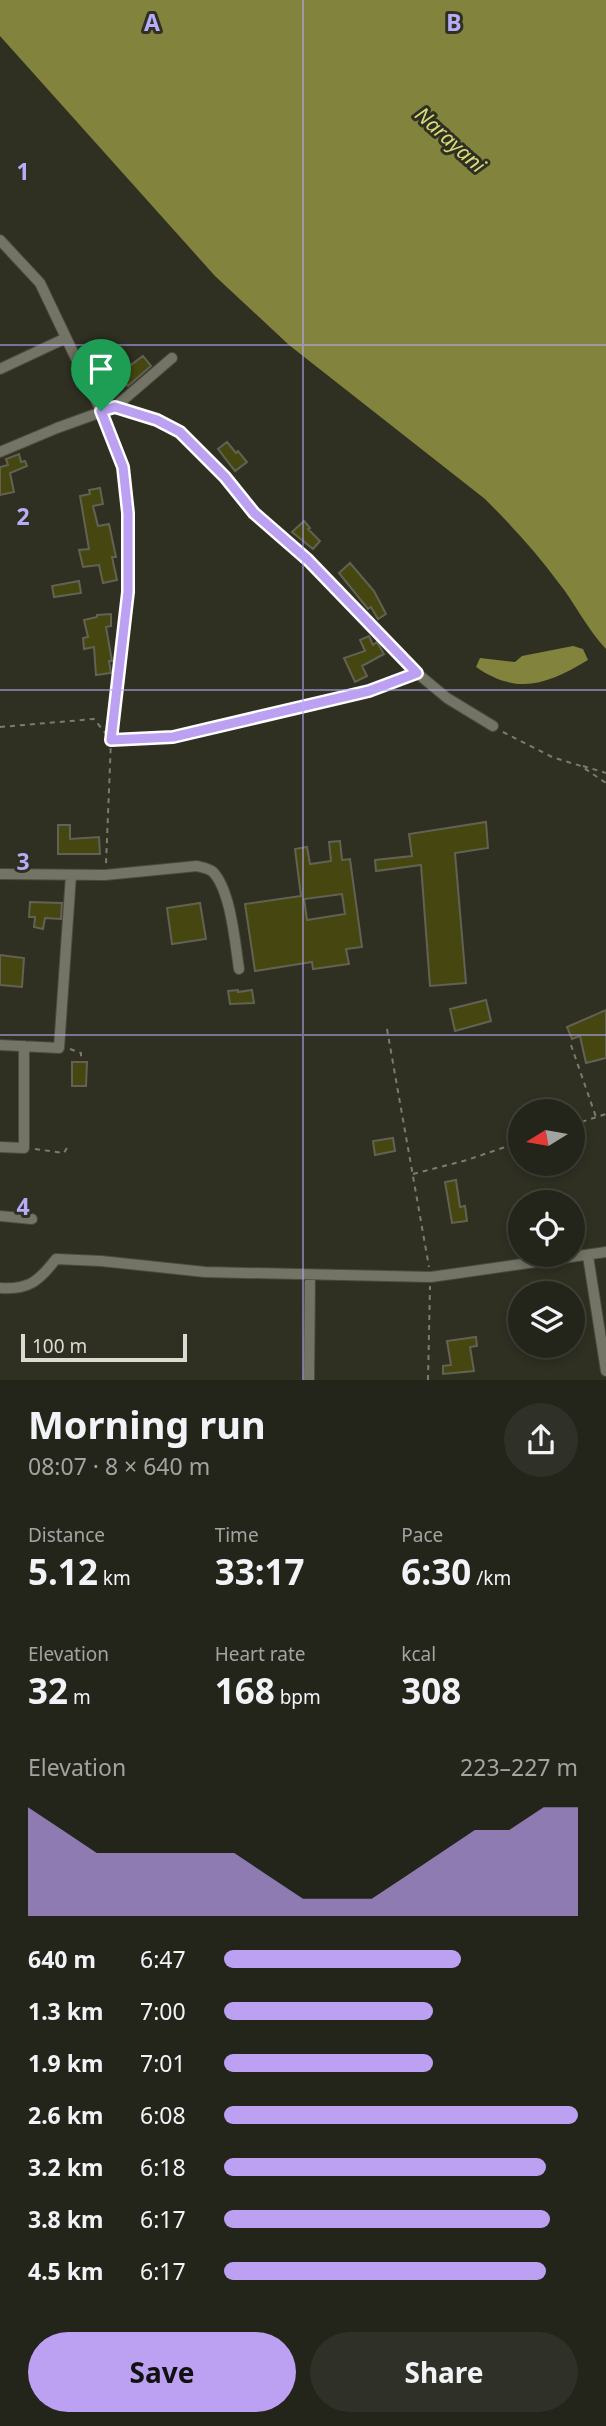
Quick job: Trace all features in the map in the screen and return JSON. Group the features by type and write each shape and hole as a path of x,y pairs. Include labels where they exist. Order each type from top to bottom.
{"street":[{"path":"0,240 40,283 101,411"},
{"path":"0,369 66,338"},
{"path":"0,452 115,407 172,358"},
{"path":"115,407 157,420 180,432 225,477 254,513 308,560 417,673 447,698 493,726"},
{"path":"0,874 105,875 197,866 210,869 224,893 239,969"},
{"path":"0,1045 59,1048 71,875"},
{"path":"0,1147 24,1148 24,1046"},
{"path":"0,1216 32,1219"},
{"path":"0,1287 33,1283 41,1279 56,1259 205,1272 430,1277 606,1252"},
{"path":"588,1256 606,1371"},
{"path":"309,1380 310,1275"}],"path":[{"path":"101,411 123,467 128,513 128,592 111,740 105,875"},
{"path":"111,740 173,737 369,691 417,673"},
{"path":"0,727 94,719 111,740"},
{"path":"493,726 552,757 606,773"},
{"path":"581,766 606,783"},
{"path":"387,1029 430,1277 428,1380"},
{"path":"571,1045 596,1116"},
{"path":"59,1048 75,1049 81,1052 81,1058"},
{"path":"585,1120 606,1114"},
{"path":"24,1148 64,1153 68,1146"},
{"path":"412,1174 508,1146"}],"water":[{"name":"Narayani","path":"0,0 606,0 606,649 541,560 485,499 289,345 215,276 0,36"},
{"path":"573,646 583,649 588,660 560,675 533,683 506,682 476,667 480,658 515,662 522,656"}],"building":[{"path":"143,356 151,366 128,386 119,374"},
{"path":"227,442 247,462 235,471 218,449"},
{"path":"19,454 21,462 25,461 27,466 10,473 14,492 0,495 0,467 8,465 6,459"},
{"path":"100,488 103,504 93,506 98,526 109,524 116,557 112,557 117,580 103,583 99,565 83,567 79,550 89,549 80,496 90,494 89,490"},
{"path":"304,521 320,541 313,549 292,532"},
{"path":"350,563 374,591 386,614 378,619 371,607 368,609 339,573"},
{"path":"79,581 81,593 54,597 52,586"},
{"path":"111,614 111,626 106,627 112,661 109,661 111,673 96,675 94,647 84,649 83,638 88,637 84,620"},
{"path":"369,636 373,645 377,642 384,654 362,666 367,676 355,682 344,658 365,651 360,640"},
{"path":"486,822 488,848 455,853 466,983 430,986 421,865 376,871 375,860 412,856 409,834"},
{"path":"58,825 70,825 70,839 99,837 100,854 58,854"},
{"path":"340,841 342,860 350,859 362,947 346,949 349,964 313,969 312,962 255,971 245,904 301,896 295,849 307,847 310,864 331,861 329,842","holes":["342,894 345,914 307,920 304,899"]},
{"path":"30,902 62,903 61,919 45,918 43,929 34,927 35,917 29,917"},
{"path":"200,903 206,939 172,944 167,908"},
{"path":"0,955 24,958 22,987 0,985"},
{"path":"252,990 254,1003 230,1004 228,991"},
{"path":"486,1000 491,1021 455,1031 450,1009"},
{"path":"606,1010 606,1058 586,1063 580,1036 572,1039 567,1027"},
{"path":"72,1062 87,1062 86,1086 72,1086"},
{"path":"393,1138 395,1151 375,1155 373,1141"},
{"path":"456,1180 460,1207 465,1206 467,1221 452,1223 445,1182"},
{"path":"476,1337 477,1346 470,1347 474,1371 443,1374 443,1366 451,1365 447,1341"}],"route":[{"path":"115,407 157,420 180,432 225,477 254,513 308,560 417,673 369,691 173,737 111,740 128,592 128,513 123,467 101,411 115,407"}]}
